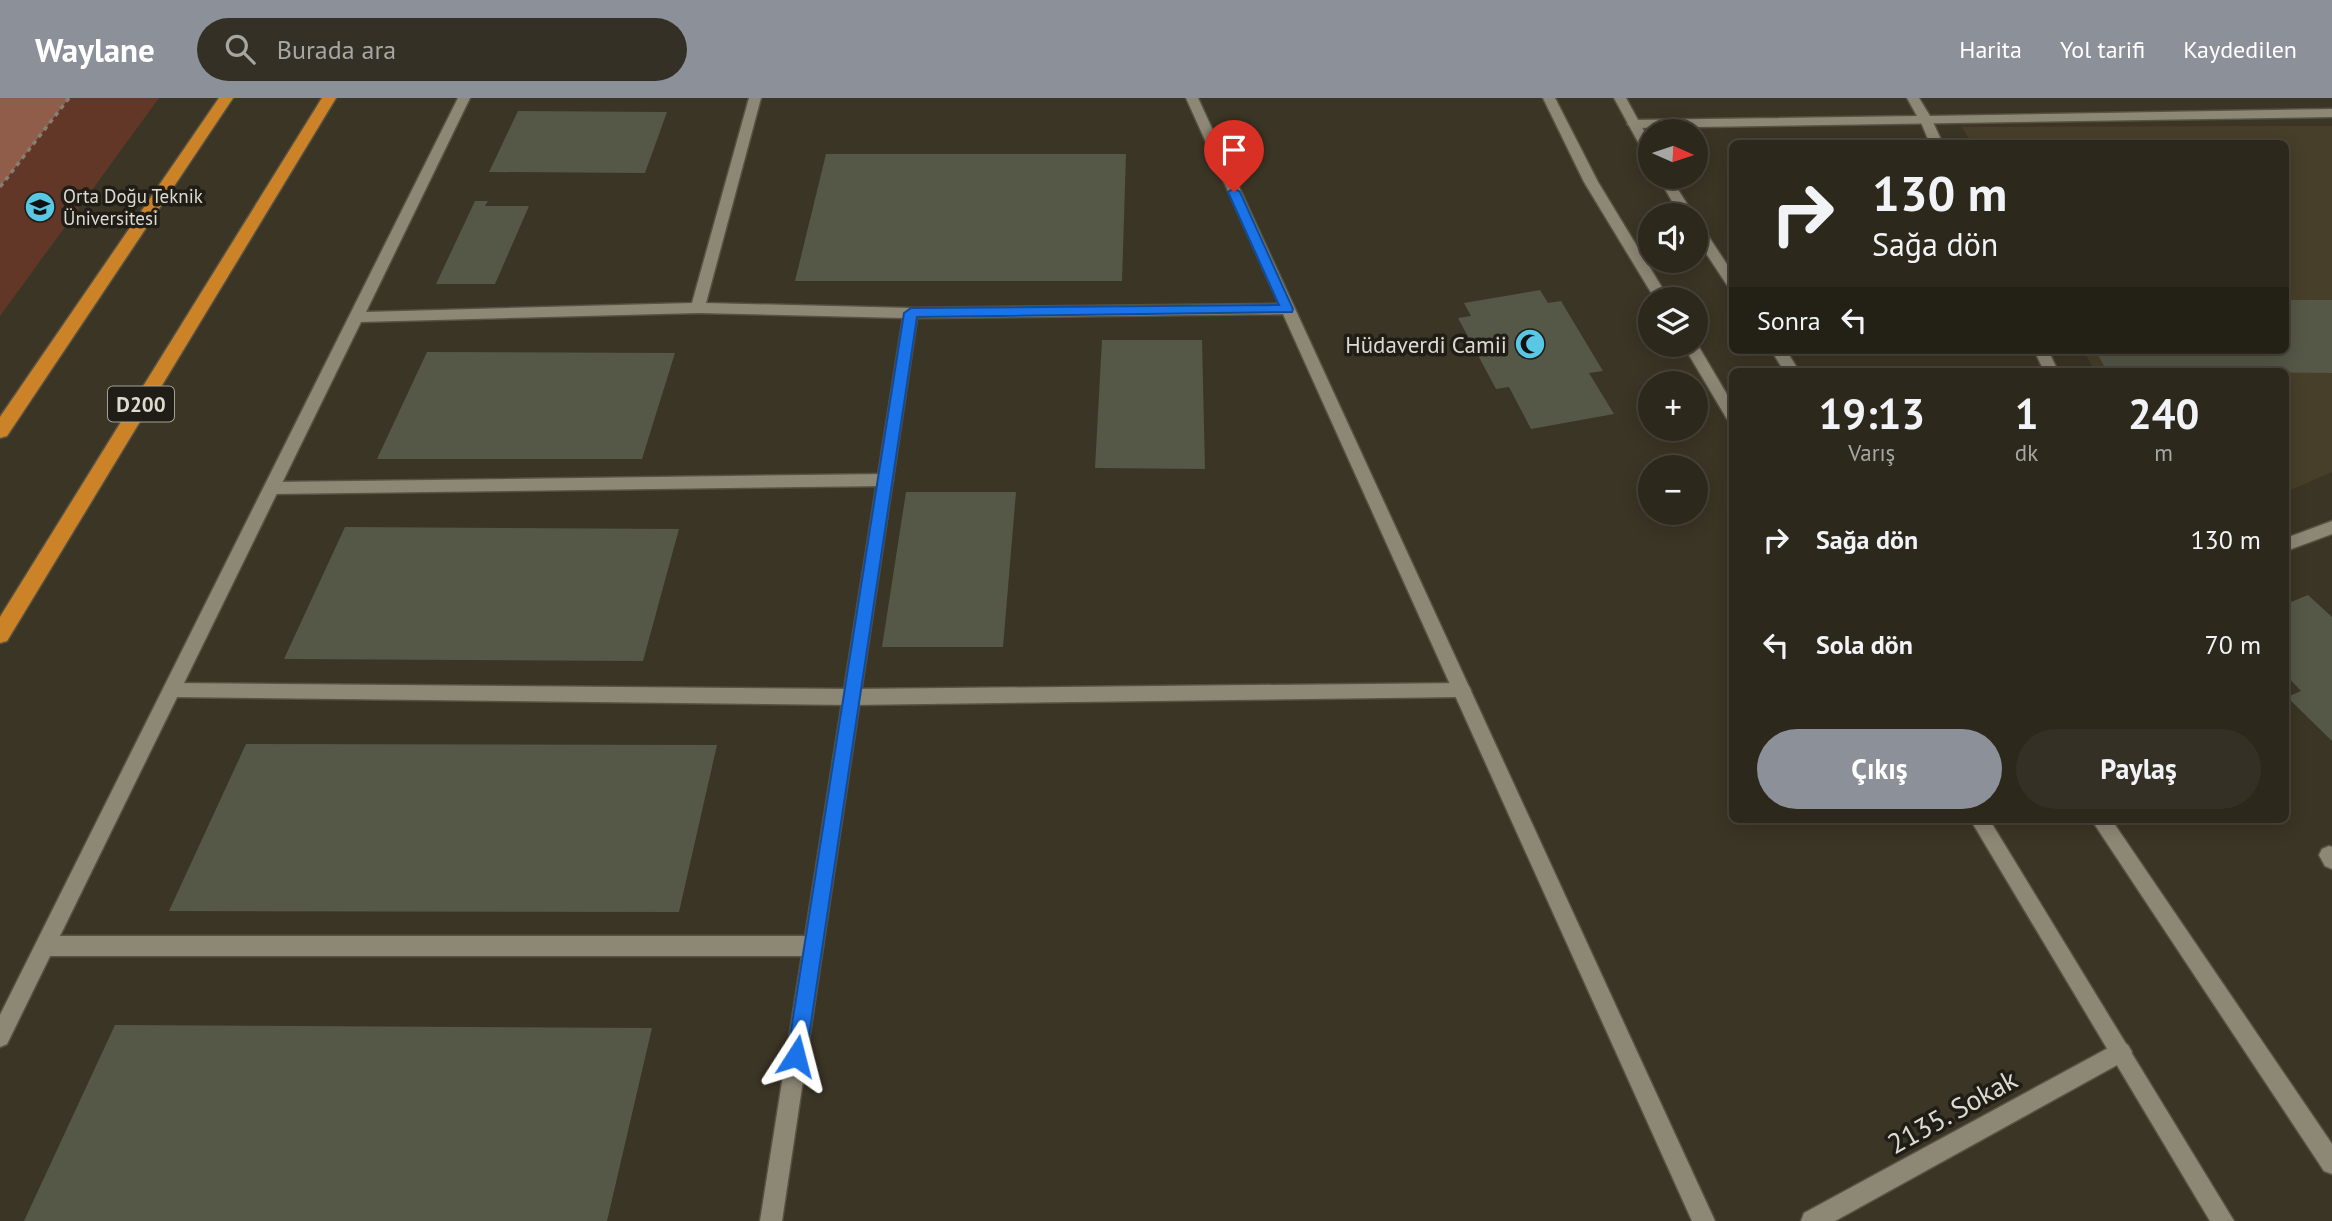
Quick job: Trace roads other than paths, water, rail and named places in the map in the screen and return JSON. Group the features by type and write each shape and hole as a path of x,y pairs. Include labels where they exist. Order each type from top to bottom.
{"highway":[{"path":"0,431 226,98"},
{"name":"D200","path":"0,635 329,98"}],"street":[{"path":"0,1037 464,98"},
{"path":"698,308 755,98"},
{"path":"1192,98 1704,1221"},
{"path":"1549,98 1591,182 1655,287"},
{"path":"1620,98 1638,133"},
{"path":"1913,98 1935,140"},
{"path":"1633,124 2332,113"},
{"path":"1708,246 1729,278"},
{"path":"357,317 698,308 911,313 1287,309"},
{"path":"771,1221 911,313"},
{"path":"1697,357 1729,410"},
{"path":"272,488 885,481"},
{"path":"2289,544 2332,527"},
{"path":"172,690 852,696 1462,690"},
{"path":"1981,823 2223,1221"},
{"path":"2103,823 2332,1163"},
{"path":"46,946 813,946"},
{"name":"2135. Sokak","path":"1812,1221 2121,1052"}],"place":[{"name":"Orta Doğu Teknik Üniversitesi","path":"40,207"},
{"name":"Hüdaverdi Camii","path":"1530,344"}]}
